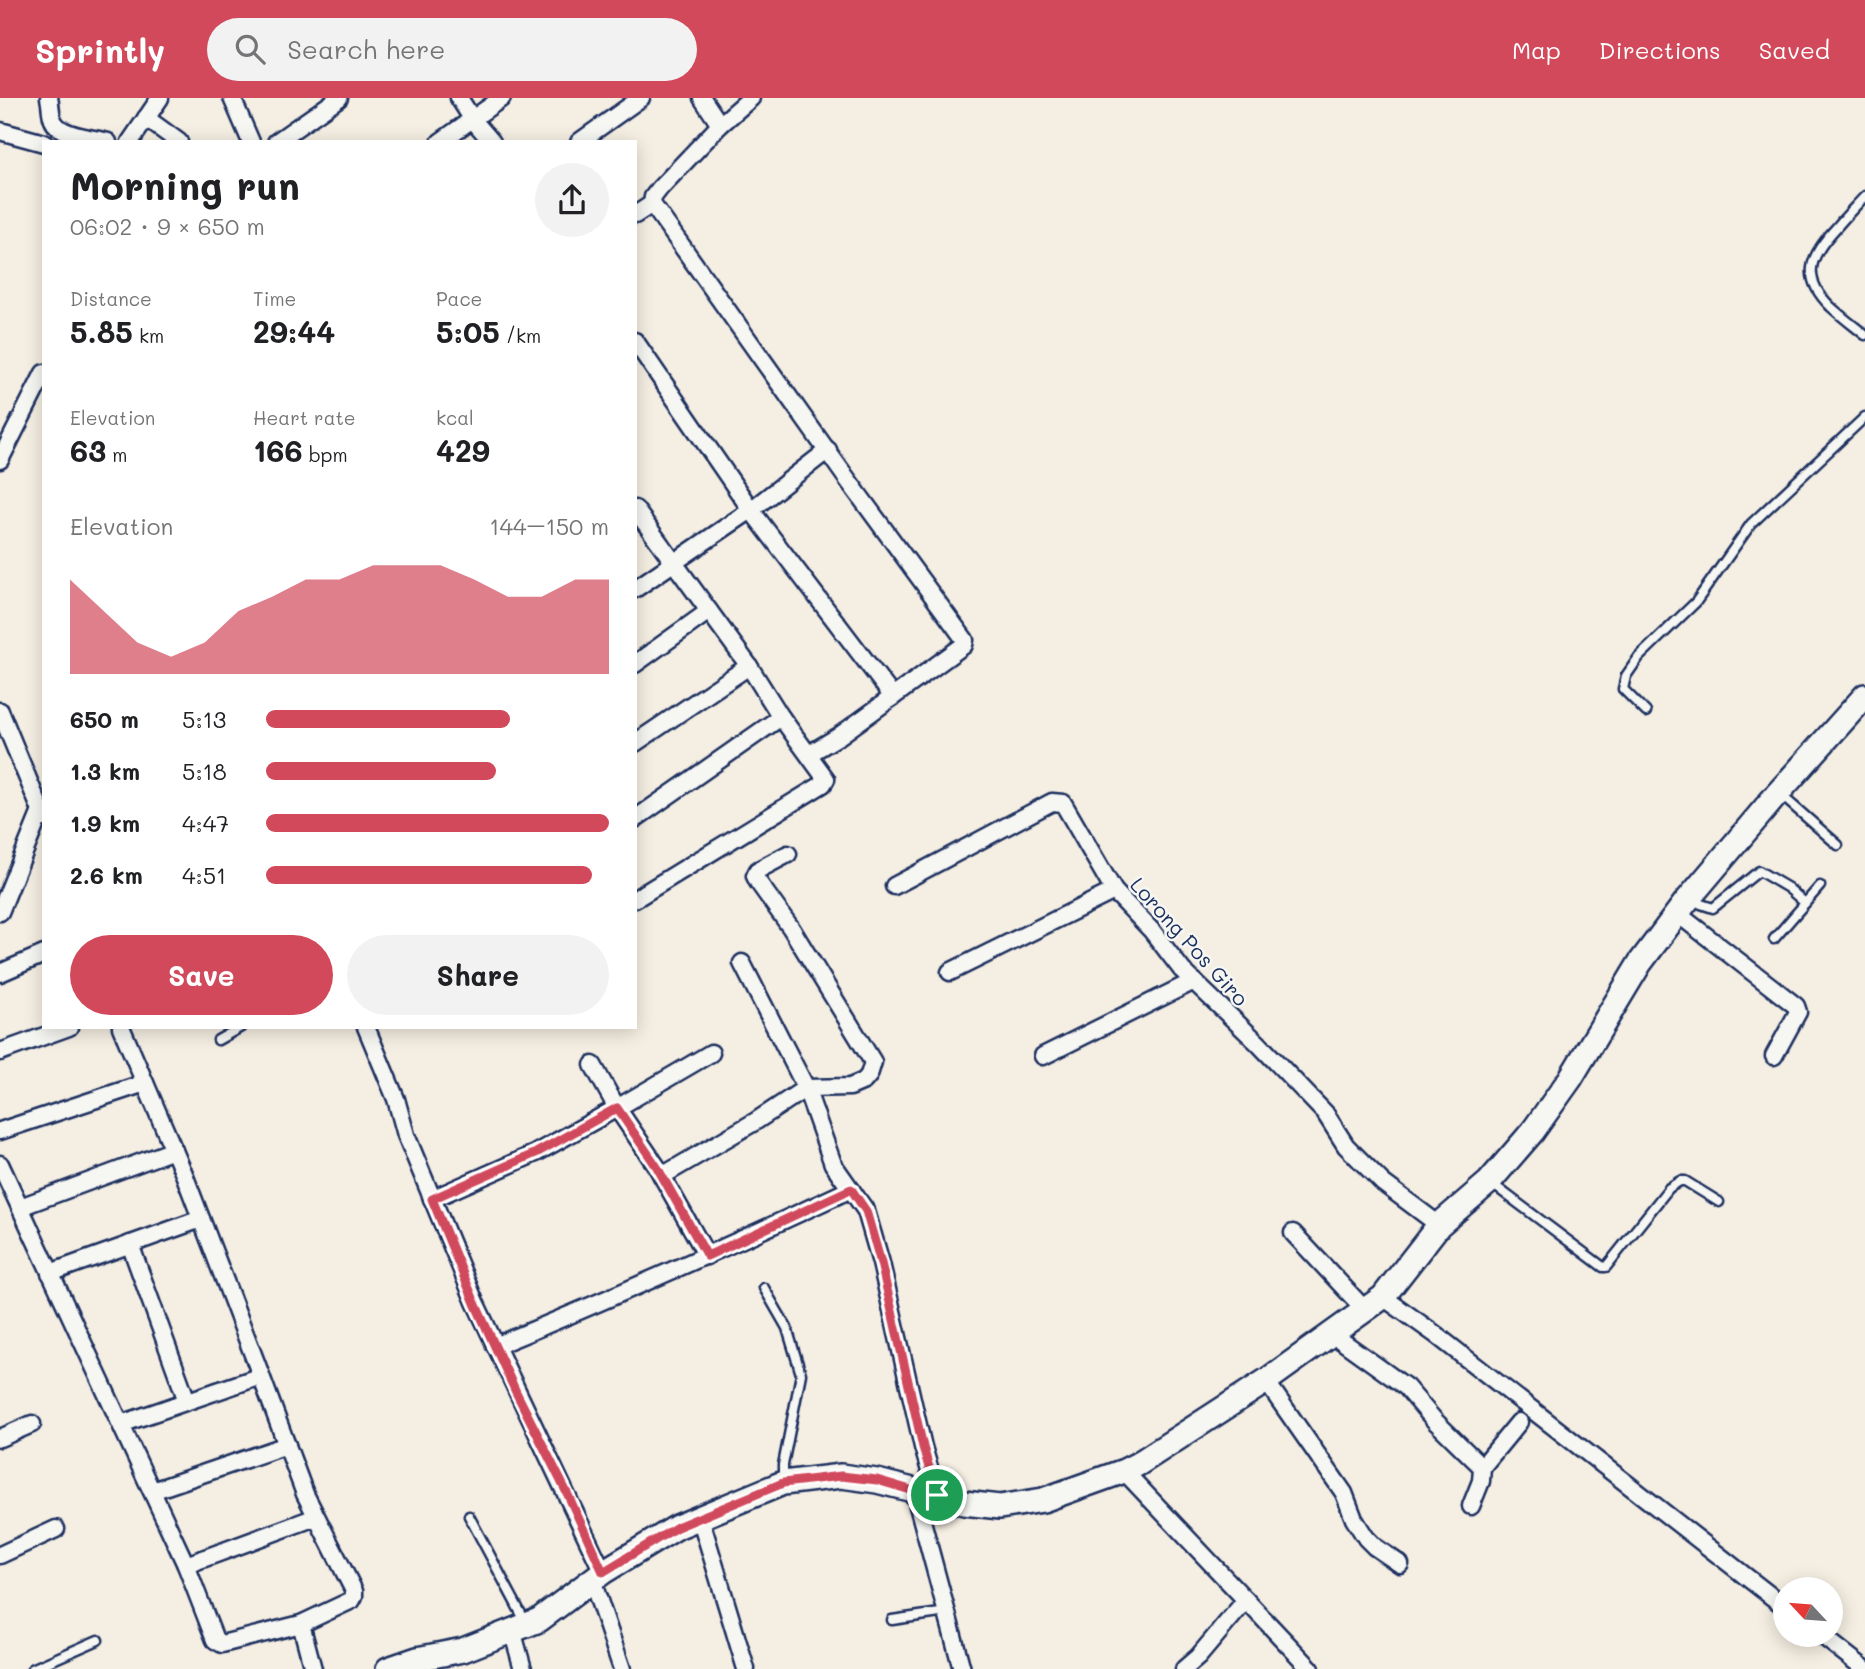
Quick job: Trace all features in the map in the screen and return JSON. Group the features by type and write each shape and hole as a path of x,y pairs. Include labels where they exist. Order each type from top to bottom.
{"main road":[{"path":"388,1669 418,1664 463,1650 539,1620 597,1576 677,1527 783,1483 841,1476 877,1480 964,1503 1000,1507 1043,1500 1138,1464 1266,1381 1374,1304 1440,1225 1489,1182 1533,1132 1570,1079 1640,963 1779,793 1865,696"}],"street":[{"path":"49,98 53,120 58,128 99,140"},
{"path":"131,140 160,98"},
{"path":"232,98 250,140"},
{"path":"459,98 490,140"},
{"path":"443,140 502,98"},
{"path":"582,140 641,98"},
{"path":"702,98 720,125"},
{"path":"751,98 720,125 660,188 653,197 652,204 965,640 964,645 893,697 809,754"},
{"path":"279,140 333,100"},
{"path":"146,118 176,140"},
{"path":"0,131 42,143"},
{"path":"637,214 652,204"},
{"path":"637,344 751,510 893,697"},
{"path":"0,460 42,377"},
{"path":"637,588 751,510 828,450"},
{"path":"637,512 749,666 781,717 826,779 823,784 637,898"},
{"path":"637,663 709,611"},
{"path":"637,742 749,666"},
{"path":"0,711 42,812"},
{"path":"637,818 781,717"},
{"name":"Lorong Pos Giro","path":"894,886 1052,802 1060,802 1069,811 1114,891 1194,981 1325,1113 1346,1146 1383,1183 1440,1225"},
{"path":"0,912 42,816"},
{"path":"662,1176 806,1088 850,1087 864,1081 869,1075 873,1062 791,928 755,876 758,870 789,854"},
{"path":"950,972 1114,891"},
{"path":"1684,906 1796,1006 1798,1012 1774,1056"},
{"path":"0,972 42,955"},
{"path":"742,963 806,1088 833,1164 866,1211 937,1495"},
{"path":"1043,1056 1194,981"},
{"path":"0,1052 63,1029"},
{"path":"0,1164 186,1565 215,1640 222,1644 301,1624 352,1600 354,1591 304,1494 174,1150 122,1029"},
{"path":"367,1029 475,1303 568,1495 597,1576 622,1669"},
{"path":"432,1199 536,1153 710,1053"},
{"path":"593,1065 617,1108 662,1176 707,1256"},
{"path":"0,1131 145,1083"},
{"path":"20,1207 174,1150"},
{"path":"495,1346 617,1296 851,1189"},
{"path":"50,1273 201,1219"},
{"path":"1293,1233 1374,1304 1435,1334 1773,1598"},
{"path":"130,1244 187,1401"},
{"path":"1332,1334 1406,1387 1482,1467"},
{"path":"121,1424 261,1376"},
{"path":"1266,1381 1344,1493 1354,1519 1366,1538 1375,1548 1400,1564"},
{"path":"1471,1506 1481,1481 1482,1467 1519,1422"},
{"path":"0,1438 32,1424"},
{"path":"152,1491 287,1445"},
{"path":"1124,1471 1311,1669"},
{"path":"914,1491 962,1669"},
{"path":"186,1565 316,1517"},
{"path":"700,1517 746,1669"},
{"path":"0,1555 56,1529"},
{"path":"1184,1669 1198,1657 1246,1600"},
{"path":"301,1624 313,1669"},
{"path":"519,1627 523,1669"},
{"path":"1837,1647 1865,1669"}],"lane":[{"path":"1865,196 1819,246 1811,269 1815,286 1830,306 1865,335"},
{"path":"1646,712 1623,689 1626,676 1639,657 1696,602 1751,524 1865,417"},
{"path":"1779,793 1838,845"},
{"path":"1684,906 1701,904 1713,908 1759,871 1805,903"},
{"path":"1774,939 1820,886"},
{"path":"218,1040 238,1029"},
{"path":"1489,1182 1603,1267 1669,1188 1680,1181 1685,1181 1719,1202"},
{"path":"764,1288 787,1328 801,1374 783,1465 783,1483"},
{"path":"469,1516 519,1627"},
{"path":"892,1620 947,1612"},
{"path":"32,1669 99,1640"}],"route":[{"path":"617,1108 657,1167 707,1256 851,1189 866,1211 881,1263 923,1447 937,1495 877,1480 841,1476 783,1483 677,1527 603,1572 475,1303 432,1199 536,1153 617,1108"}]}
